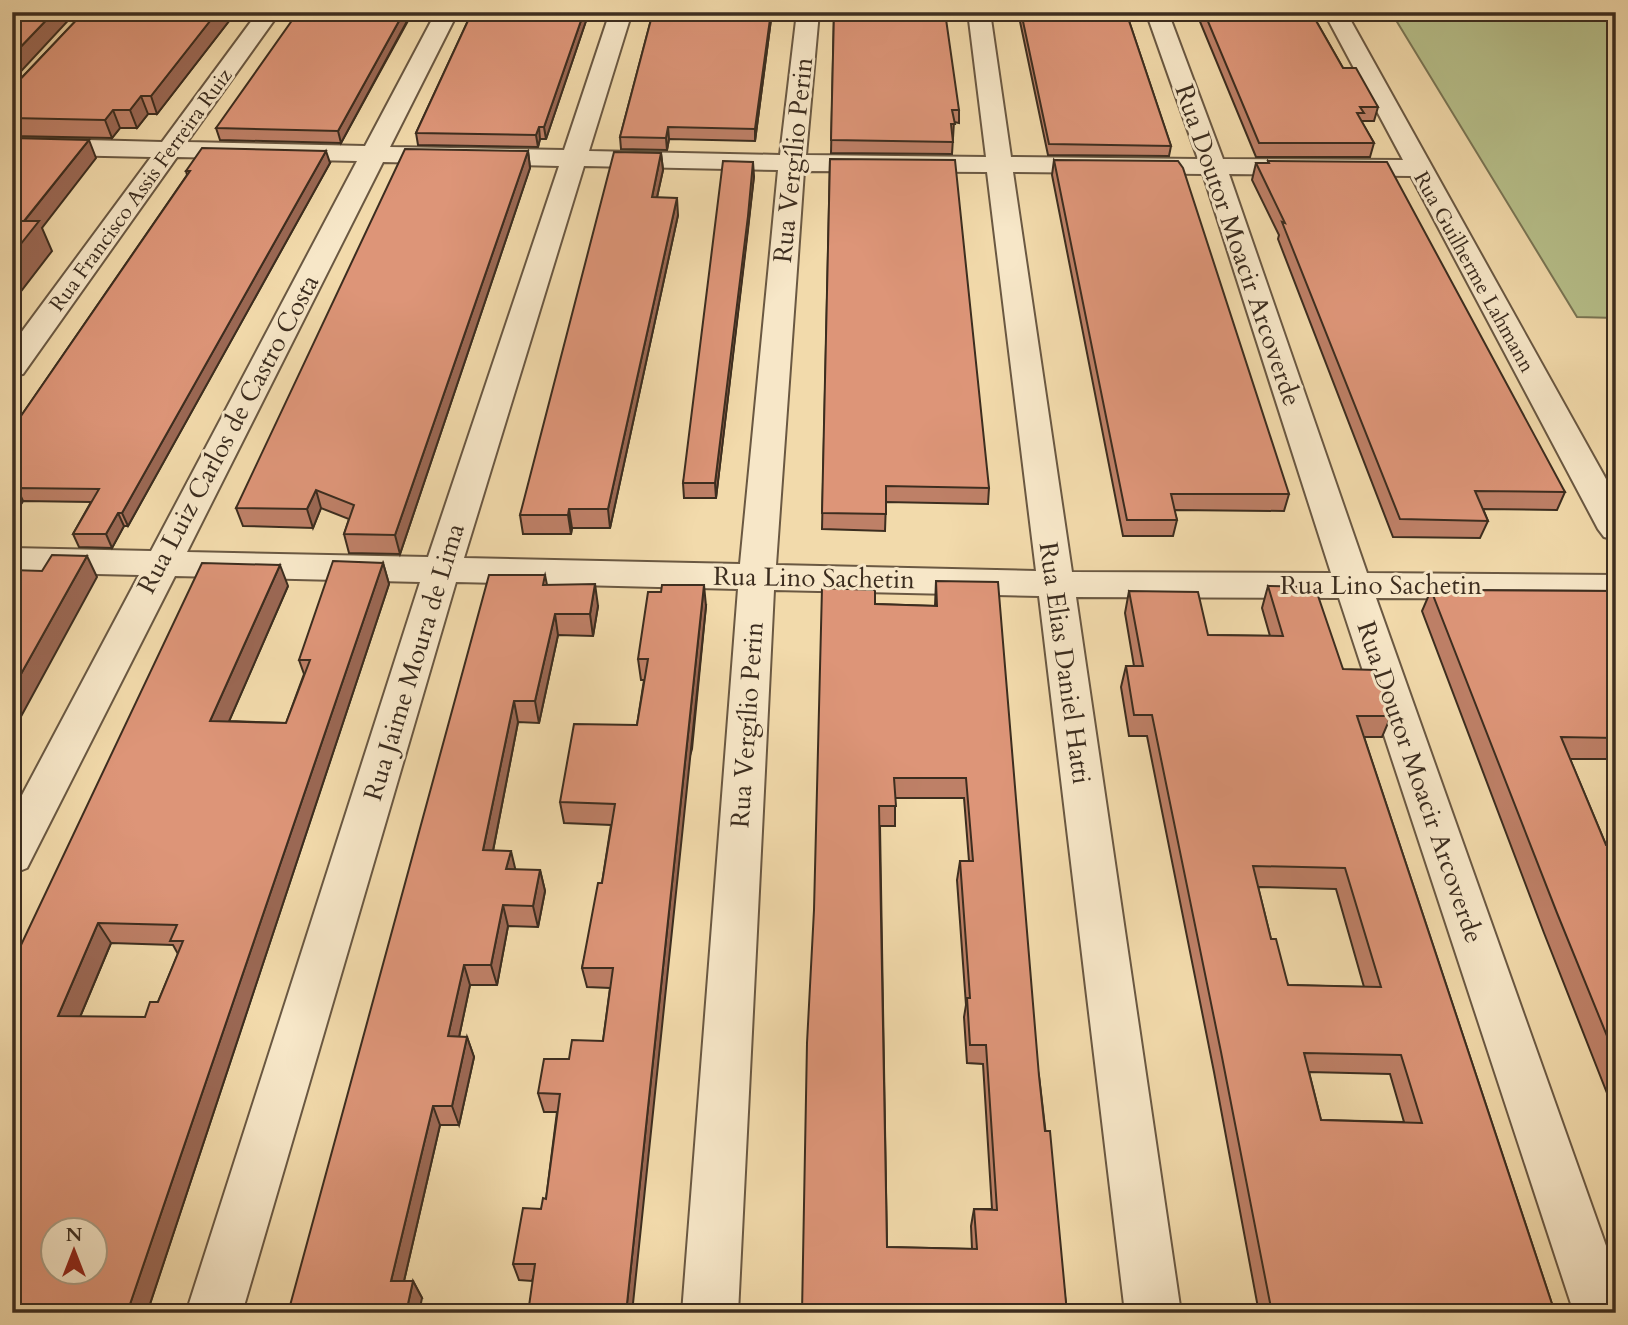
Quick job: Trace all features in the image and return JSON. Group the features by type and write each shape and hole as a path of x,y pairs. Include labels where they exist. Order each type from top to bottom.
{"street":[{"name":"Rua Francisco Assis Ferreira Ruiz","path":"12,367 269,12"},
{"name":"Rua Luiz Carlos de Castro Costa","path":"12,856 160,564 447,12"},
{"name":"Rua Jaime Moura de Lima","path":"214,1313 442,570 621,12"},
{"name":"Rua Vergílio Perin","path":"710,1313 756,576 791,163 808,12"},
{"name":"Rua Elias Daniel Hatti","path":"979,12 1153,1313"},
{"name":"Rua Doutor Moacir Arcoverde","path":"1157,12 1214,168 1353,585 1602,1313"},
{"name":"Rua Guilherme Lahmann","path":"1335,12 1616,529"},
{"path":"12,146 791,163 1418,168"},
{"name":"Rua Lino Sachetin","path":"12,560 1054,584 1616,587"}],"green space":[{"path":"1391,12 1616,12 1616,318 1577,317"}],"building":[{"path":"12,12 54,12 12,56"},
{"path":"84,12 217,12 151,96 141,96 130,110 113,110 105,120 12,118 12,88"},
{"path":"298,12 404,12 338,131 216,128"},
{"path":"472,12 584,12 544,127 539,127 536,135 416,133"},
{"path":"653,12 771,12 755,129 668,127 666,138 620,137"},
{"path":"834,12 945,12 959,110 952,110 955,124 951,124 953,142 831,140"},
{"path":"1021,12 1126,12 1171,146 1049,144"},
{"path":"1204,12 1311,12 1343,68 1356,68 1378,107 1360,107 1364,113 1357,113 1374,143 1259,143"},
{"path":"12,138 89,140 24,221 12,221"},
{"path":"202,148 326,151 122,513 118,513 106,534 73,534 99,489 17,488 12,494 12,429 190,171 186,171"},
{"path":"405,149 528,151 395,535 344,534 354,505 316,490 307,509 236,508"},
{"path":"614,152 661,153 652,197 677,198 608,509 569,509 568,515 520,515"},
{"path":"830,159 955,160 989,488 886,486 886,514 822,513"},
{"path":"1054,160 1178,161 1183,168 1289,494 1171,494 1177,520 1127,520"},
{"path":"723,161 753,162 715,483 683,483"},
{"path":"1268,161 1387,162 1565,492 1475,491 1488,521 1400,519 1282,222 1285,223 1256,163 1269,163"},
{"path":"12,221 39,221 12,255"},
{"path":"52,555 87,556 12,690 12,570 42,571"},
{"path":"333,561 383,563 127,1313 12,1313 12,964 202,563 280,565 210,721 286,723 310,660 299,660","holes":["98,923 177,925 170,941 183,941 158,1002 150,1002 145,1017 58,1016"]},
{"path":"489,575 545,575 543,585 595,584 590,614 555,614 535,701 514,701 483,850 511,851 506,869 540,870 533,906 503,905 491,965 464,965 448,1036 467,1037 452,1106 433,1106 391,1281 413,1281 406,1313 288,1313"},
{"path":"936,581 998,582 1039,1076 1045,1131 1050,1131 1067,1313 802,1313 807,1043 814,910 822,588 875,590 875,604 937,606","holes":["894,778 966,778 973,861 960,861 970,998 967,998 970,1045 986,1045 997,1210 974,1209 977,1249 887,1247 879,806 896,806"]},
{"path":"662,585 704,585 626,1313 528,1313 535,1264 513,1264 523,1208 541,1209 543,1198 546,1199 560,1094 538,1093 544,1059 569,1059 572,1040 603,1041 613,968 582,968 598,883 602,883 615,804 560,802 574,724 637,725 648,659 638,659 648,592 661,592"},
{"path":"1268,586 1315,587 1343,669 1376,670 1391,716 1357,716 1555,1313 1272,1313 1152,715 1134,715 1126,666 1143,666 1129,591 1198,592 1208,635 1283,636","holes":["1253,866 1345,868 1381,987 1288,985 1276,939 1271,939","1304,1053 1401,1055 1422,1123 1321,1120"]},
{"path":"1431,590 1616,591 1616,738 1561,737 1606,845 1616,845 1616,1058 1557,913"}]}
